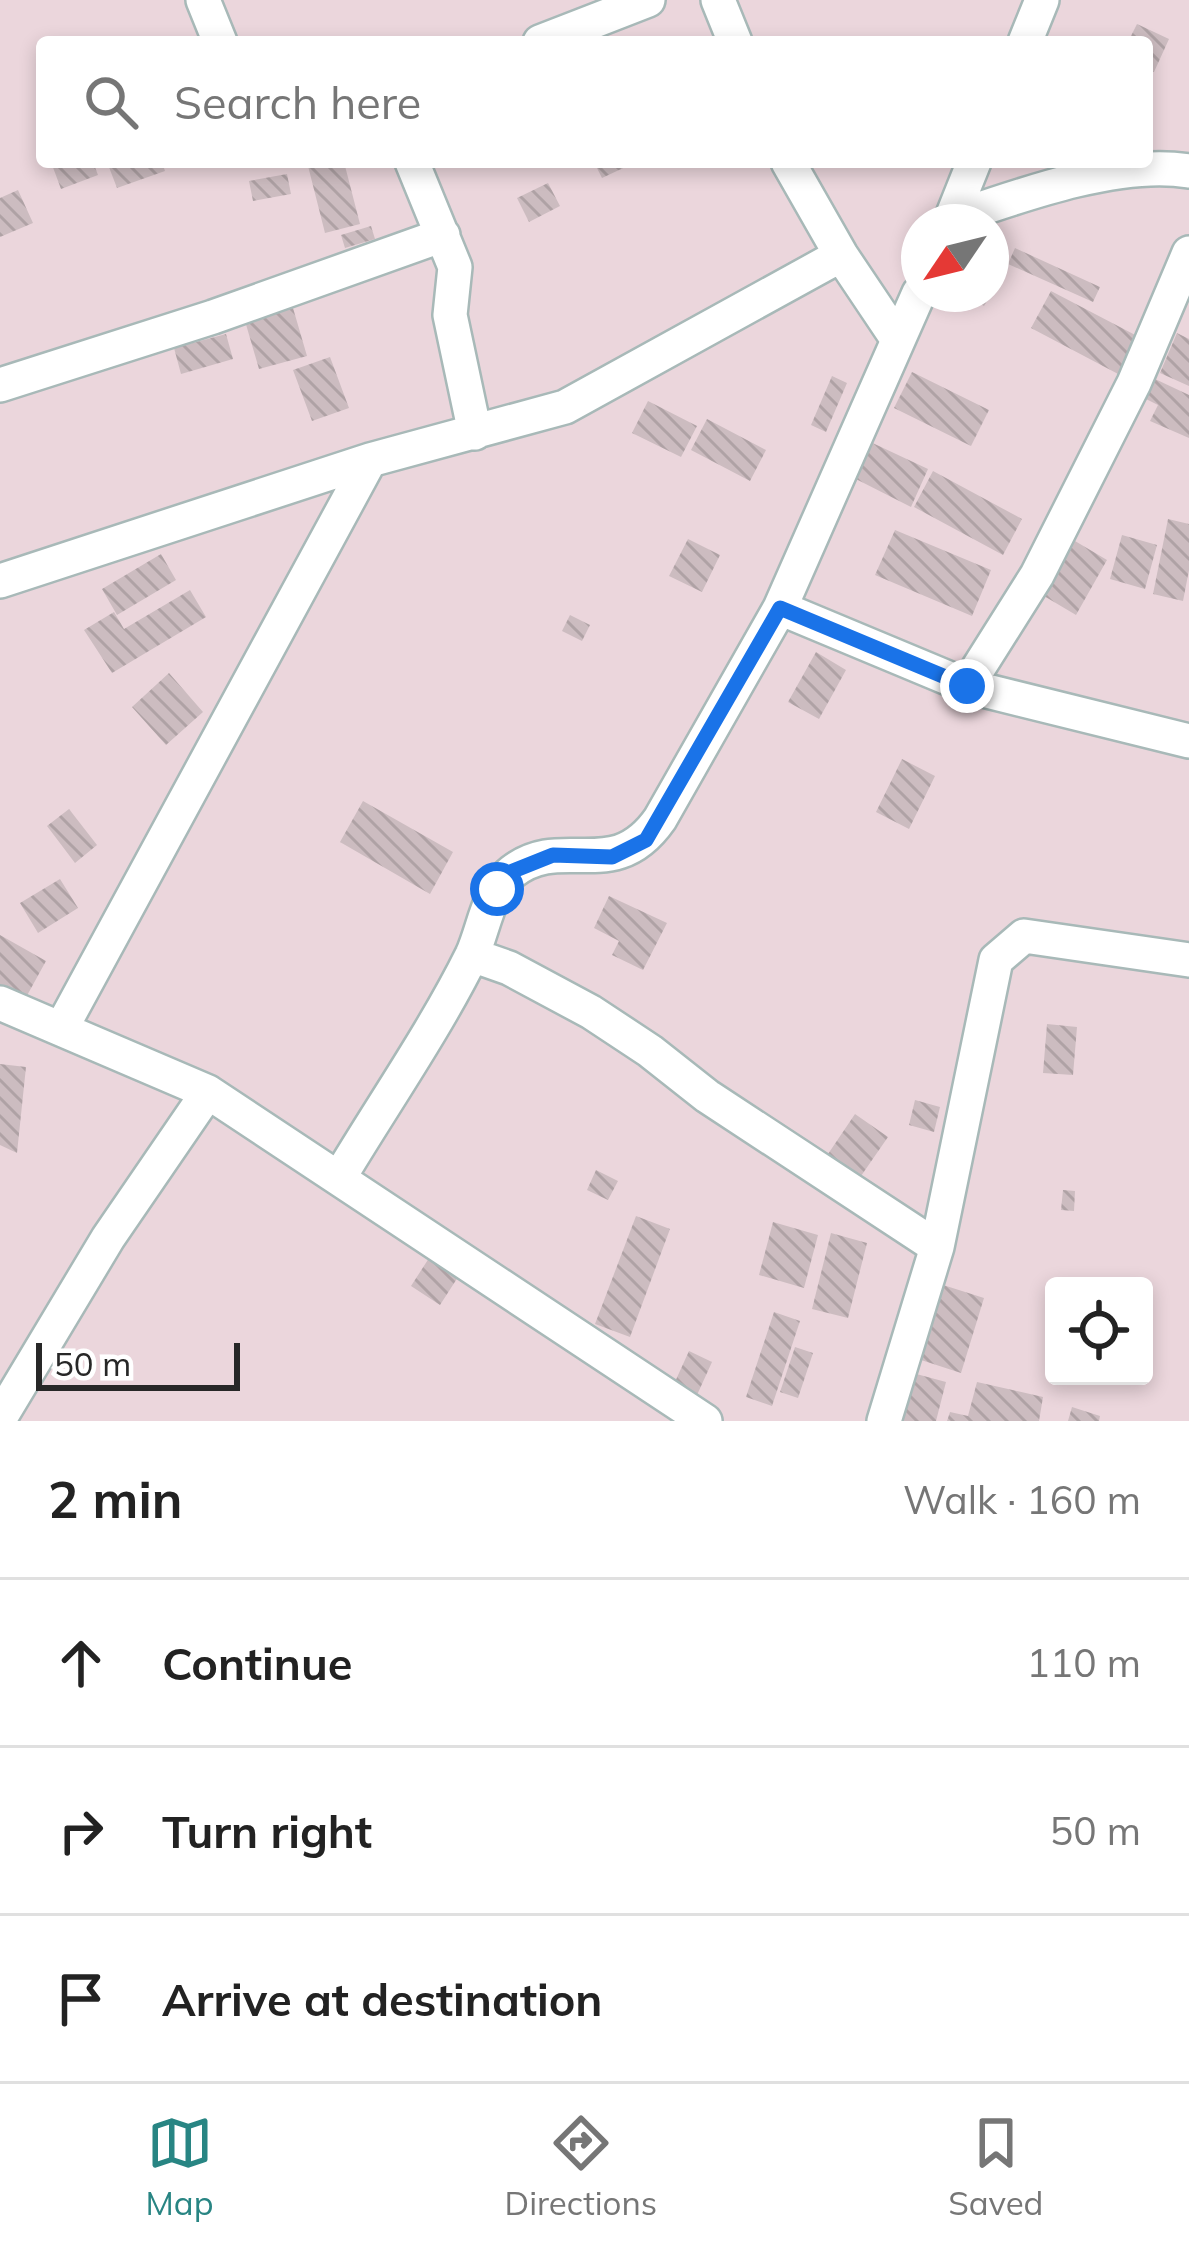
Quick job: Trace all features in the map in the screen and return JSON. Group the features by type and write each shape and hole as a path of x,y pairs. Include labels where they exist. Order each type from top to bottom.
{"street":[{"path":"203,0 218,36"},
{"path":"555,36 648,0"},
{"path":"718,0 733,36"},
{"path":"1027,36 1042,0"},
{"path":"415,168 455,267 450,315 475,433"},
{"path":"791,168 841,255 898,340"},
{"path":"957,204 972,168"},
{"path":"996,204 1046,186 1168,168 1189,171"},
{"path":"0,385 213,317 443,235"},
{"path":"967,686 1036,574 1134,383 1189,253"},
{"path":"0,581 370,460 565,407 841,255"},
{"path":"339,1178 472,955 497,889 513,871 553,855 612,857 646,840 780,608 911,312"},
{"path":"61,1029 370,460"},
{"path":"780,608 967,686 1189,741"},
{"path":"884,1421 937,1247 996,960 1024,936 1189,959"},
{"path":"472,955 508,968 592,1012 706,1096 937,1247"},
{"path":"0,1003 208,1092 705,1421"},
{"path":"0,1418 108,1238 208,1092"}],"building":[{"path":"1137,24 1169,39 1154,72 1153,36 1131,36"},
{"path":"53,168 95,168 98,175 61,189"},
{"path":"109,168 164,168 165,171 117,188"},
{"path":"309,168 346,168 360,224 325,233"},
{"path":"597,168 623,168 602,178"},
{"path":"287,174 291,194 253,201 249,181"},
{"path":"548,183 560,206 529,222 517,198"},
{"path":"18,190 33,223 0,237 0,198"},
{"path":"371,226 375,239 345,248 341,235"},
{"path":"1015,248 1100,287 1093,302 1009,262"},
{"path":"1051,291 1139,337 1120,375 1031,328"},
{"path":"293,308 307,356 259,369 245,321"},
{"path":"1177,333 1189,339 1189,386 1160,373"},
{"path":"226,334 233,359 181,374 174,348"},
{"path":"330,357 349,408 312,421 293,370"},
{"path":"912,372 989,410 971,446 894,408"},
{"path":"832,376 847,383 826,432 811,425"},
{"path":"1155,379 1189,395 1189,438 1150,421 1158,405 1146,399"},
{"path":"648,401 697,426 681,457 632,433"},
{"path":"707,419 766,450 750,481 691,450"},
{"path":"864,439 928,469 911,507 848,475"},
{"path":"933,471 1022,519 1003,555 914,507"},
{"path":"1168,519 1189,524 1183,601 1153,594"},
{"path":"895,530 991,570 972,616 875,575"},
{"path":"1122,535 1157,545 1145,589 1110,579"},
{"path":"688,539 720,555 702,592 669,576"},
{"path":"1075,541 1107,560 1076,615 1044,596"},
{"path":"161,554 176,580 117,615 102,589"},
{"path":"190,590 206,617 112,673 84,630 114,612 124,629"},
{"path":"570,615 590,625 582,641 562,631"},
{"path":"816,652 846,670 819,719 788,702"},
{"path":"169,673 203,712 166,745 132,707"},
{"path":"902,759 935,776 909,829 876,812"},
{"path":"363,801 453,852 430,894 340,842"},
{"path":"69,809 97,845 75,863 47,826"},
{"path":"60,879 78,908 38,933 20,903"},
{"path":"609,896 667,923 643,970 612,955 619,941 594,928"},
{"path":"0,935 46,961 24,1001 0,987"},
{"path":"1047,1024 1077,1027 1073,1075 1043,1073"},
{"path":"0,1064 26,1067 17,1153 0,1145"},
{"path":"915,1100 940,1107 934,1132 909,1125"},
{"path":"855,1114 888,1137 861,1176 828,1154"},
{"path":"596,1170 618,1181 608,1200 587,1190"},
{"path":"1063,1190 1075,1191 1074,1211 1061,1210"},
{"path":"636,1216 670,1229 630,1337 595,1324"},
{"path":"773,1222 818,1235 804,1288 759,1275"},
{"path":"831,1233 867,1243 848,1318 812,1309"},
{"path":"431,1255 460,1274 440,1305 411,1286"},
{"path":"940,1284 984,1298 961,1373 918,1359"},
{"path":"774,1312 800,1321 772,1406 746,1397"},
{"path":"795,1347 813,1353 798,1398 780,1392"},
{"path":"689,1351 712,1362 697,1395 674,1384"},
{"path":"909,1372 946,1382 936,1421 897,1421"},
{"path":"977,1382 1043,1397 1039,1421 947,1421 950,1412 968,1416"},
{"path":"1072,1407 1100,1416 1099,1421 1068,1421"}],"route":[{"path":"497,889 513,871 553,855 612,857 646,840 780,608 967,686"}]}
